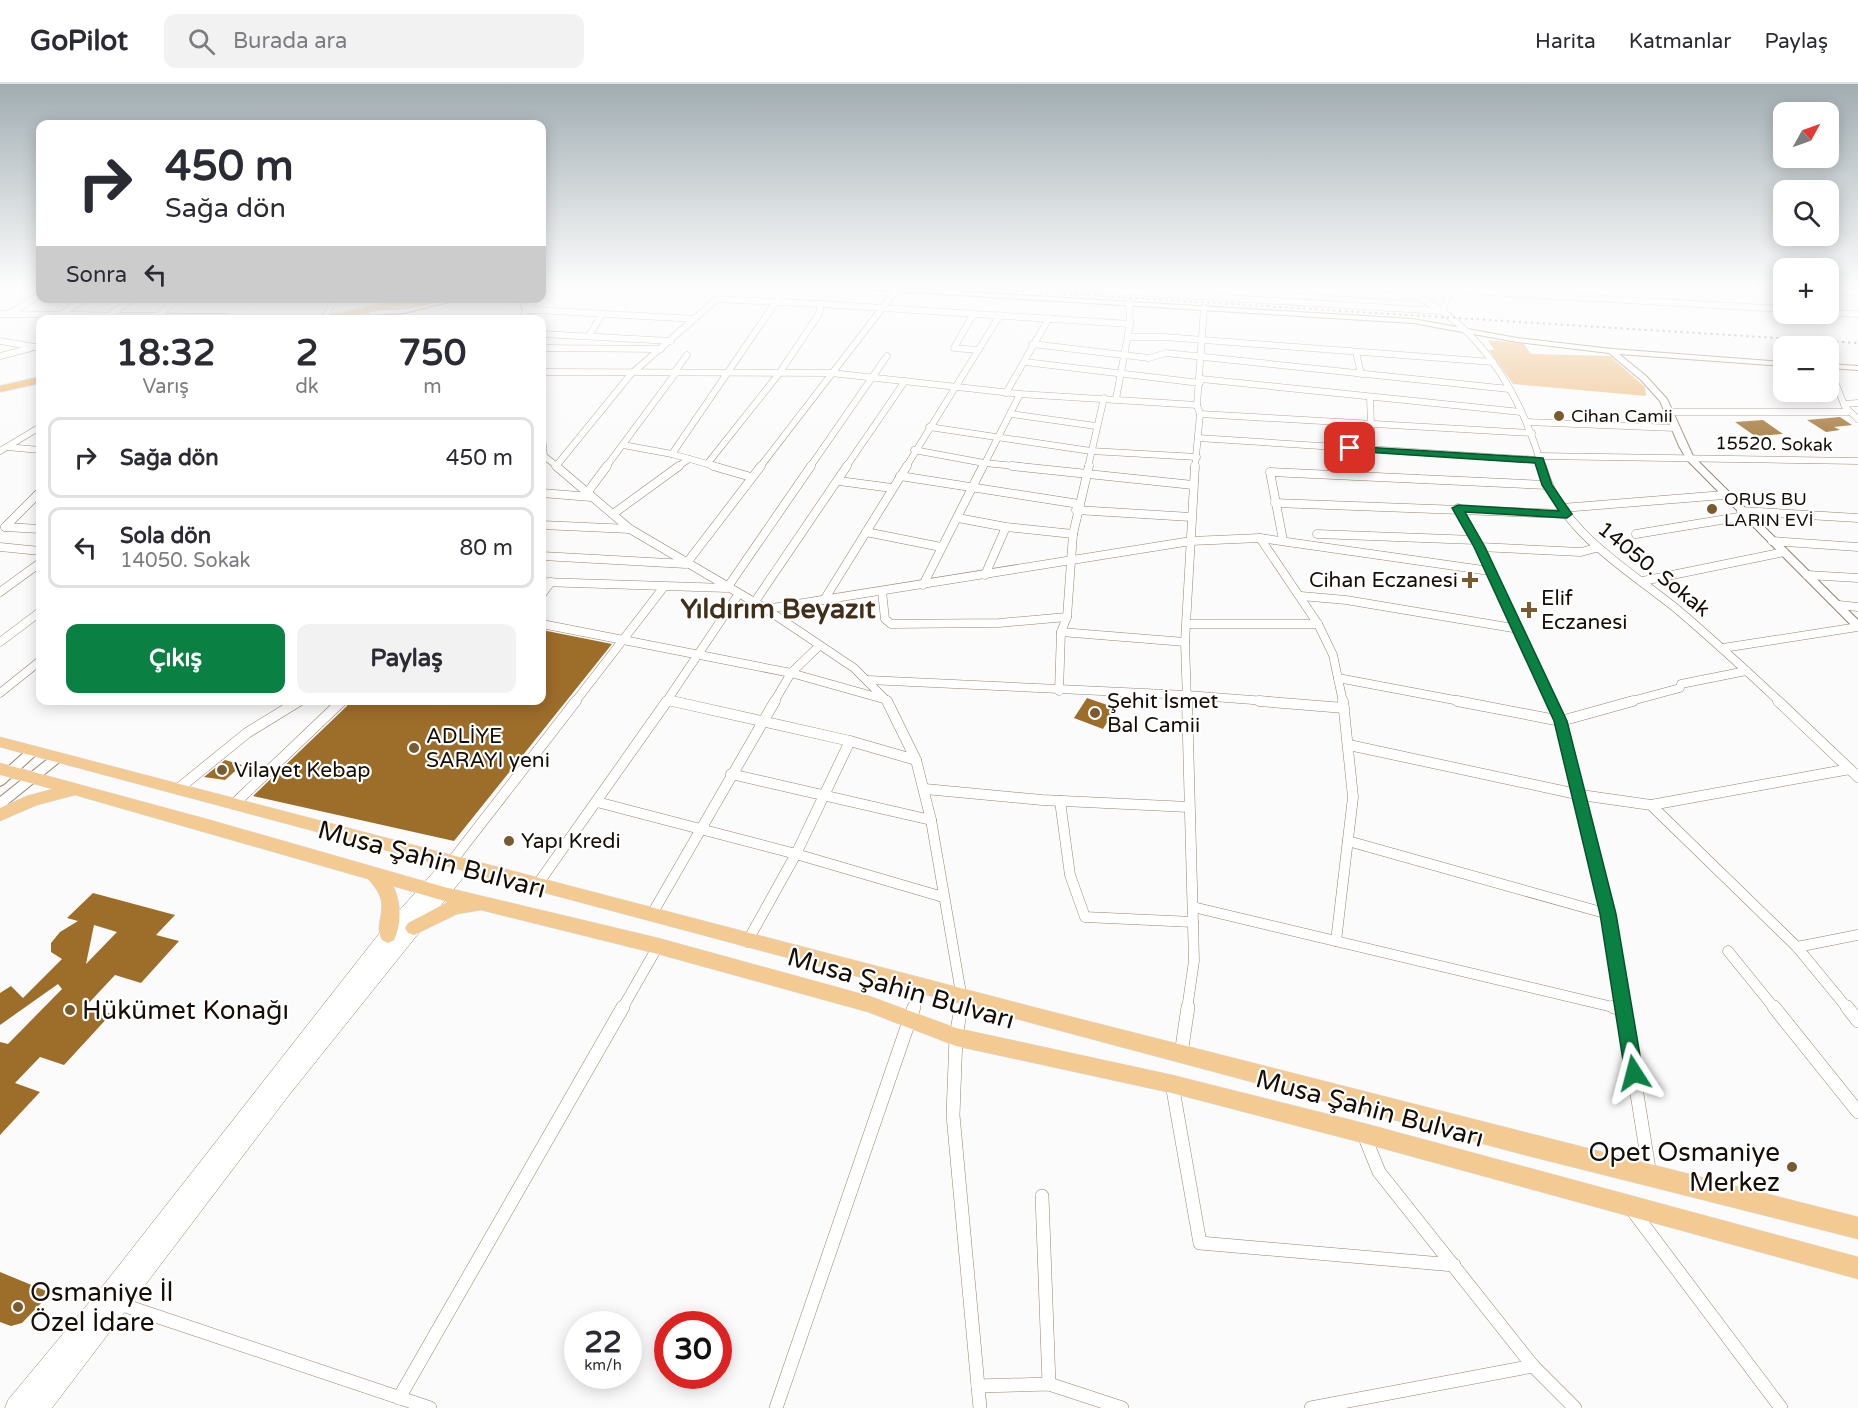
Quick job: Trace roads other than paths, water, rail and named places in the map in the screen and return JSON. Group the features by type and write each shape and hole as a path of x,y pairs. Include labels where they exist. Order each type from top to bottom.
{"highway":[{"path":"0,383 36,375"},
{"path":"0,388 36,381"}],"main road":[{"name":"Musa Şahin Bulvarı","path":"0,742 652,914 747,942 963,999 1650,1178 1858,1228"},
{"name":"Musa Şahin Bulvarı","path":"3,774 32,778 436,891 658,946 909,1018 956,1037 1172,1084 1363,1133 1630,1208 1858,1268"},
{"path":"0,815 56,792 76,790"},
{"path":"16,1408 113,1289 388,935 436,891 459,863"},
{"path":"370,871 390,892 392,903 388,935"},
{"path":"38,1408 283,1089 414,928 436,891"},
{"path":"414,928 454,907 475,904 606,939 658,946"}],"street":[{"path":"0,356 31,349"},
{"path":"636,349 661,349"},
{"path":"557,465 631,374 661,349"},
{"path":"672,454 743,349"},
{"path":"708,463 778,375 796,349"},
{"path":"686,564 850,349"},
{"path":"824,600 914,450 978,350 963,349"},
{"path":"1006,393 1025,362 1030,349"},
{"path":"1072,349 1149,358 1166,353 1509,389"},
{"path":"1116,399 1125,349"},
{"path":"1181,1054 1194,961 1185,642 1193,485 1197,457 1201,349"},
{"path":"1315,349 1493,362"},
{"name":"14050. Sokak","path":"1483,349 1527,422 1547,485 1596,548 1643,581 1723,648 1853,769 1858,777"},
{"path":"1599,349 1773,361"},
{"path":"1609,350 1650,384 1670,412 1681,445 1690,458 1724,495 1858,626"},
{"path":"1356,352 1360,374"},
{"path":"589,495 687,355"},
{"path":"725,587 886,356"},
{"path":"1025,362 1120,374 1521,412"},
{"path":"1839,365 1858,366"},
{"path":"546,372 778,375 831,373 1006,393 1116,399 1199,410 1372,424 1532,433"},
{"path":"754,603 905,381"},
{"path":"1839,391 1849,412 1858,419"},
{"path":"923,585 1020,394"},
{"path":"1059,691 1061,632 1067,617 1073,534 1090,451 1104,398"},
{"path":"1370,398 1372,450"},
{"path":"1844,404 1858,403"},
{"path":"1670,412 1849,412"},
{"path":"1011,414 1096,426"},
{"path":"1527,422 1674,428"},
{"path":"929,427 1090,451 1197,457"},
{"path":"4,449 36,429"},
{"name":"15520. Sokak","path":"1198,438 1539,458 1858,461"},
{"path":"623,445 708,463 751,477"},
{"path":"4,449 36,450"},
{"path":"914,450 984,463 1086,476 1193,485"},
{"path":"546,458 630,529 738,595 766,609 868,680 887,700 916,760 931,819 943,897 963,999 956,1037 953,1115 980,1408"},
{"path":"614,514 689,459"},
{"path":"1850,460 1858,470"},
{"path":"1282,540 1270,472 1547,485"},
{"path":"900,476 1078,507 1191,517"},
{"path":"839,481 892,488"},
{"path":"546,493 589,495"},
{"path":"1275,503 1565,511 1724,495"},
{"path":"2,530 36,497"},
{"path":"1458,508 1477,543 1561,721 1581,795 1608,914 1650,1178"},
{"path":"1636,534 1743,514 1858,518"},
{"path":"958,518 1006,527 1073,534"},
{"path":"0,519 2,530"},
{"path":"546,525 630,529"},
{"path":"985,575 1006,527"},
{"path":"2,530 36,529"},
{"path":"866,532 941,547"},
{"path":"1317,534 1477,543 1581,552 1596,548"},
{"path":"766,609 1191,541 1260,538 1282,540 1490,571"},
{"path":"1260,538 1318,624 1333,655 1344,708 1353,797 1336,941"},
{"path":"1772,541 1858,547"},
{"path":"0,547 36,551"},
{"path":"1643,581 1784,552"},
{"path":"0,554 36,557"},
{"path":"546,556 686,564"},
{"path":"0,592 36,566"},
{"path":"1808,575 1858,578"},
{"path":"546,580 725,587"},
{"path":"546,581 663,588 725,587"},
{"path":"546,589 551,582"},
{"path":"459,863 663,588"},
{"path":"882,591 885,619 891,624 999,623 1067,617"},
{"path":"537,885 668,700 738,595"},
{"path":"1301,596 1346,600 1519,630"},
{"path":"1839,605 1858,607"},
{"path":"0,642 36,615"},
{"path":"1187,624 1318,624"},
{"path":"546,625 627,639 791,674 887,700"},
{"path":"1723,648 1858,626"},
{"path":"1061,632 1185,642"},
{"path":"652,914 731,774 765,721 791,674 819,645"},
{"path":"0,693 36,664"},
{"path":"1338,678 1561,721 1680,688 1681,684 1746,671"},
{"path":"868,680 912,680 1059,691 1187,695 1344,708"},
{"path":"668,700 850,741 916,760"},
{"path":"178,789 247,733 293,705"},
{"path":"234,804 338,705"},
{"path":"747,942 796,854 850,741"},
{"path":"1349,745 1581,795 1651,805 1853,769"},
{"path":"3,774 33,751"},
{"path":"0,804 58,757"},
{"path":"731,774 931,819"},
{"path":"925,789 1060,801 1189,807"},
{"path":"1060,801 1063,846 1071,884 1085,917 1193,922"},
{"path":"597,802 796,854 943,897"},
{"path":"1651,805 1797,947 1858,1021"},
{"path":"1348,841 1608,914"},
{"path":"1193,907 1625,1010"},
{"path":"1797,947 1858,935"},
{"path":"399,1398 658,946"},
{"path":"1728,951 1853,1099 1858,1112"},
{"path":"776,1408 909,1018 922,988"},
{"path":"1172,1084 1200,1243 1454,1265"},
{"path":"1363,1133 1379,1172 1533,1366 1575,1408"},
{"path":"1042,1196 1049,1384"},
{"path":"1630,1208 1781,1408"},
{"path":"120,1304 424,1407"},
{"path":"1311,1408 1533,1366"},
{"path":"978,1386 1049,1384 1122,1408"}],"place":[{"name":"Cihan Camii","path":"1559,416"},
{"name":"ORUS BU LARIN EVİ","path":"1712,509"},
{"name":"Cihan Eczanesi","path":"1470,580"},
{"name":"Elif Eczanesi","path":"1529,610"},
{"name":"Şehit İsmet Bal Camii","path":"1095,713"},
{"name":"ADLİYE SARAYI yeni","path":"414,748"},
{"name":"Vilayet Kebap","path":"222,770"},
{"name":"Yapı Kredi","path":"509,841"},
{"name":"Hükümet Konağı","path":"70,1010"},
{"name":"Opet Osmaniye Merkez","path":"1792,1167"},
{"name":"Osmaniye İl Özel İdare","path":"18,1307"}],"district":[{"name":"Yıldırım Beyazıt","path":"778,609"}]}
